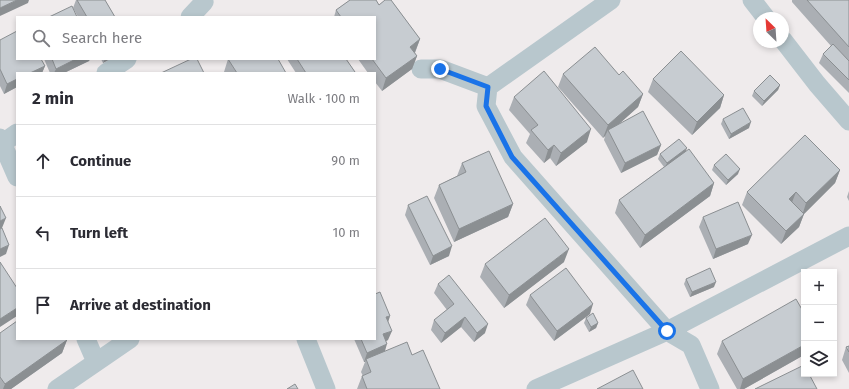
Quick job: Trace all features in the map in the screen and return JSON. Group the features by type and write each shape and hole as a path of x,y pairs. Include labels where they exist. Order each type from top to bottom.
{"street":[{"path":"191,16 204,2 203,0"},
{"path":"611,0 488,87 486,106 512,157 667,331 691,345 710,389"},
{"path":"752,0 761,12"},
{"path":"789,48 817,84 849,121"},
{"path":"108,72 126,60"},
{"path":"421,69 440,69 488,87"},
{"path":"6,138 16,173"},
{"path":"536,389 667,331 849,236"},
{"path":"86,340 96,362"},
{"path":"57,389 129,340"},
{"path":"306,340 326,389"}],"building":[{"path":"0,0 17,0 0,8"},
{"path":"77,0 105,0 114,16 86,16"},
{"path":"350,0 376,0 379,5 385,0 391,0 420,39 410,47 417,56 386,78 373,60 376,60 376,16 340,16 336,10"},
{"path":"807,0 849,0 849,47"},
{"path":"72,6 77,16 51,16"},
{"path":"16,32 16,60 42,60 45,66 32,72 16,72 16,80 7,84 0,69 0,40"},
{"path":"833,44 849,61 849,80 823,54"},
{"path":"595,47 619,75 623,71 643,94 608,125 563,74"},
{"path":"681,51 724,95 697,122 653,79"},
{"path":"52,60 74,60 56,69"},
{"path":"189,60 198,60 204,72 163,72"},
{"path":"229,60 279,60 285,72 236,72"},
{"path":"298,60 347,60 355,72 305,72"},
{"path":"544,71 591,129 561,153 554,145 548,150 531,130 538,125 514,97"},
{"path":"770,75 780,85 764,101 754,91"},
{"path":"743,108 751,122 731,134 723,119"},
{"path":"643,111 661,145 625,163 608,130"},
{"path":"805,135 840,170 806,203 796,192 789,199 804,214 786,231 747,192"},
{"path":"679,139 687,148 667,163 660,154"},
{"path":"689,149 714,183 645,235 619,200"},
{"path":"489,151 513,204 459,229 439,185 466,172 462,163"},
{"path":"726,154 740,169 728,180 714,165"},
{"path":"427,196 452,246 433,256 408,205"},
{"path":"738,202 752,235 716,249 703,217"},
{"path":"0,206 6,218 0,221"},
{"path":"545,218 569,249 509,295 485,264"},
{"path":"2,228 9,245 0,249 0,229"},
{"path":"0,262 16,286 16,309 0,319"},
{"path":"566,268 593,304 557,331 530,295"},
{"path":"710,268 716,282 692,292 686,279"},
{"path":"449,275 488,324 477,333 465,317 445,333 434,320 454,304 438,284"},
{"path":"380,292 390,316 386,317 392,331 383,334 387,344 367,353 361,340 376,340 376,294"},
{"path":"796,299 801,308 801,347 743,379 722,341"},
{"path":"593,313 598,323 591,327 586,318"},
{"path":"16,322 16,340 67,340 5,384 0,377 0,333"},
{"path":"407,342 412,355 423,350 440,389 367,389 362,376 371,372 366,359"},
{"path":"801,366 801,377 811,377 817,389 755,389"},
{"path":"633,370 643,389 597,389"},
{"path":"295,384 298,389 287,389"}],"route":[{"path":"440,69 488,87 486,106 512,157 667,331"}]}
